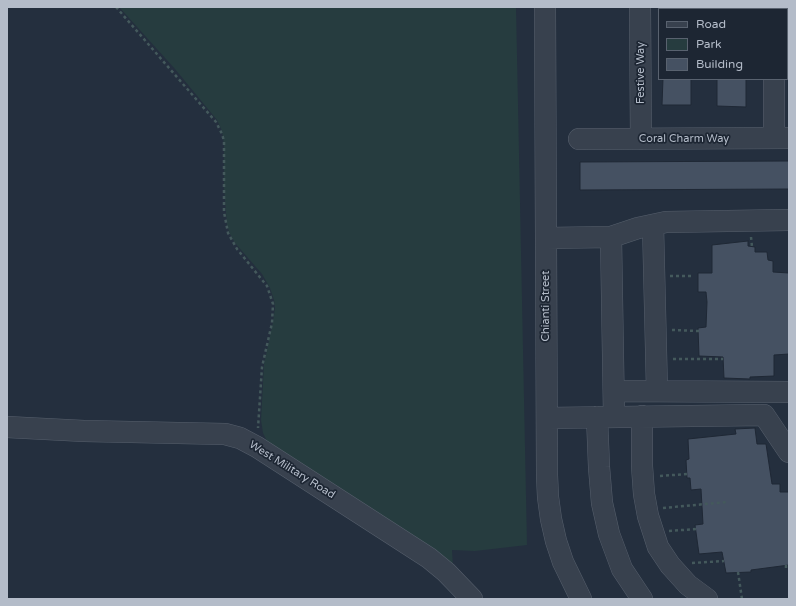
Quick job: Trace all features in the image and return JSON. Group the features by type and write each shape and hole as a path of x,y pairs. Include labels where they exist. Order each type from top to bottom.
{"street":[{"name":"Chianti Street","path":"545,7 547,475 551,519 563,562 581,599"},
{"name":"Festive Way","path":"640,7 641,139"},
{"path":"774,80 782,138"},
{"name":"Coral Charm Way","path":"579,139 782,138"},
{"path":"546,238 611,237 638,228 666,222 789,220"},
{"path":"653,225 657,391"},
{"path":"611,237 614,391 606,417 599,467 602,502 609,534 622,569 642,599"},
{"path":"614,391 789,392"},
{"path":"547,418 764,415 789,452"},
{"path":"642,416 642,466 644,494 648,516 658,547 670,566 688,585 707,599"},
{"name":"West Military Road","path":"7,427 84,431 225,434 240,438 257,447 429,558 446,572 472,599"}],"path":[{"path":"116,7 216,122 222,134 224,141 224,212 228,233 237,249 267,286 273,304 272,323 262,367 257,447"},
{"path":"665,276 694,276"},
{"path":"666,330 698,331"},
{"path":"666,359 723,359"},
{"path":"653,477 687,474"},
{"path":"658,509 727,502"},
{"path":"666,531 696,529"},
{"path":"686,564 724,561"},
{"path":"786,565 786,568 789,568"},
{"path":"738,572 742,599"}],"green space":[{"path":"516,7 527,545 475,551 452,550 453,567 267,441 263,433 261,420 264,364 273,322 275,308 274,300 270,288 262,274 235,243 227,225 224,188 224,145 222,131 217,120 175,69 120,8"}],"building":[{"path":"663,80 691,80 691,105 662,105"},
{"path":"717,80 746,80 746,107 717,106"},
{"path":"789,161 789,189 580,190 580,162"},
{"path":"748,241 748,246 755,247 755,252 767,252 768,260 773,261 773,272 789,273 789,354 774,355 774,376 750,377 750,379 724,378 723,357 699,356 698,328 706,327 707,302 706,292 698,292 698,273 712,273 712,245"},
{"path":"755,428 757,444 766,444 772,484 780,484 780,492 789,492 789,565 751,570 751,572 726,573 722,552 699,554 695,525 703,524 701,489 691,490 690,478 687,478 686,460 689,459 688,439 736,434 735,429"}]}
